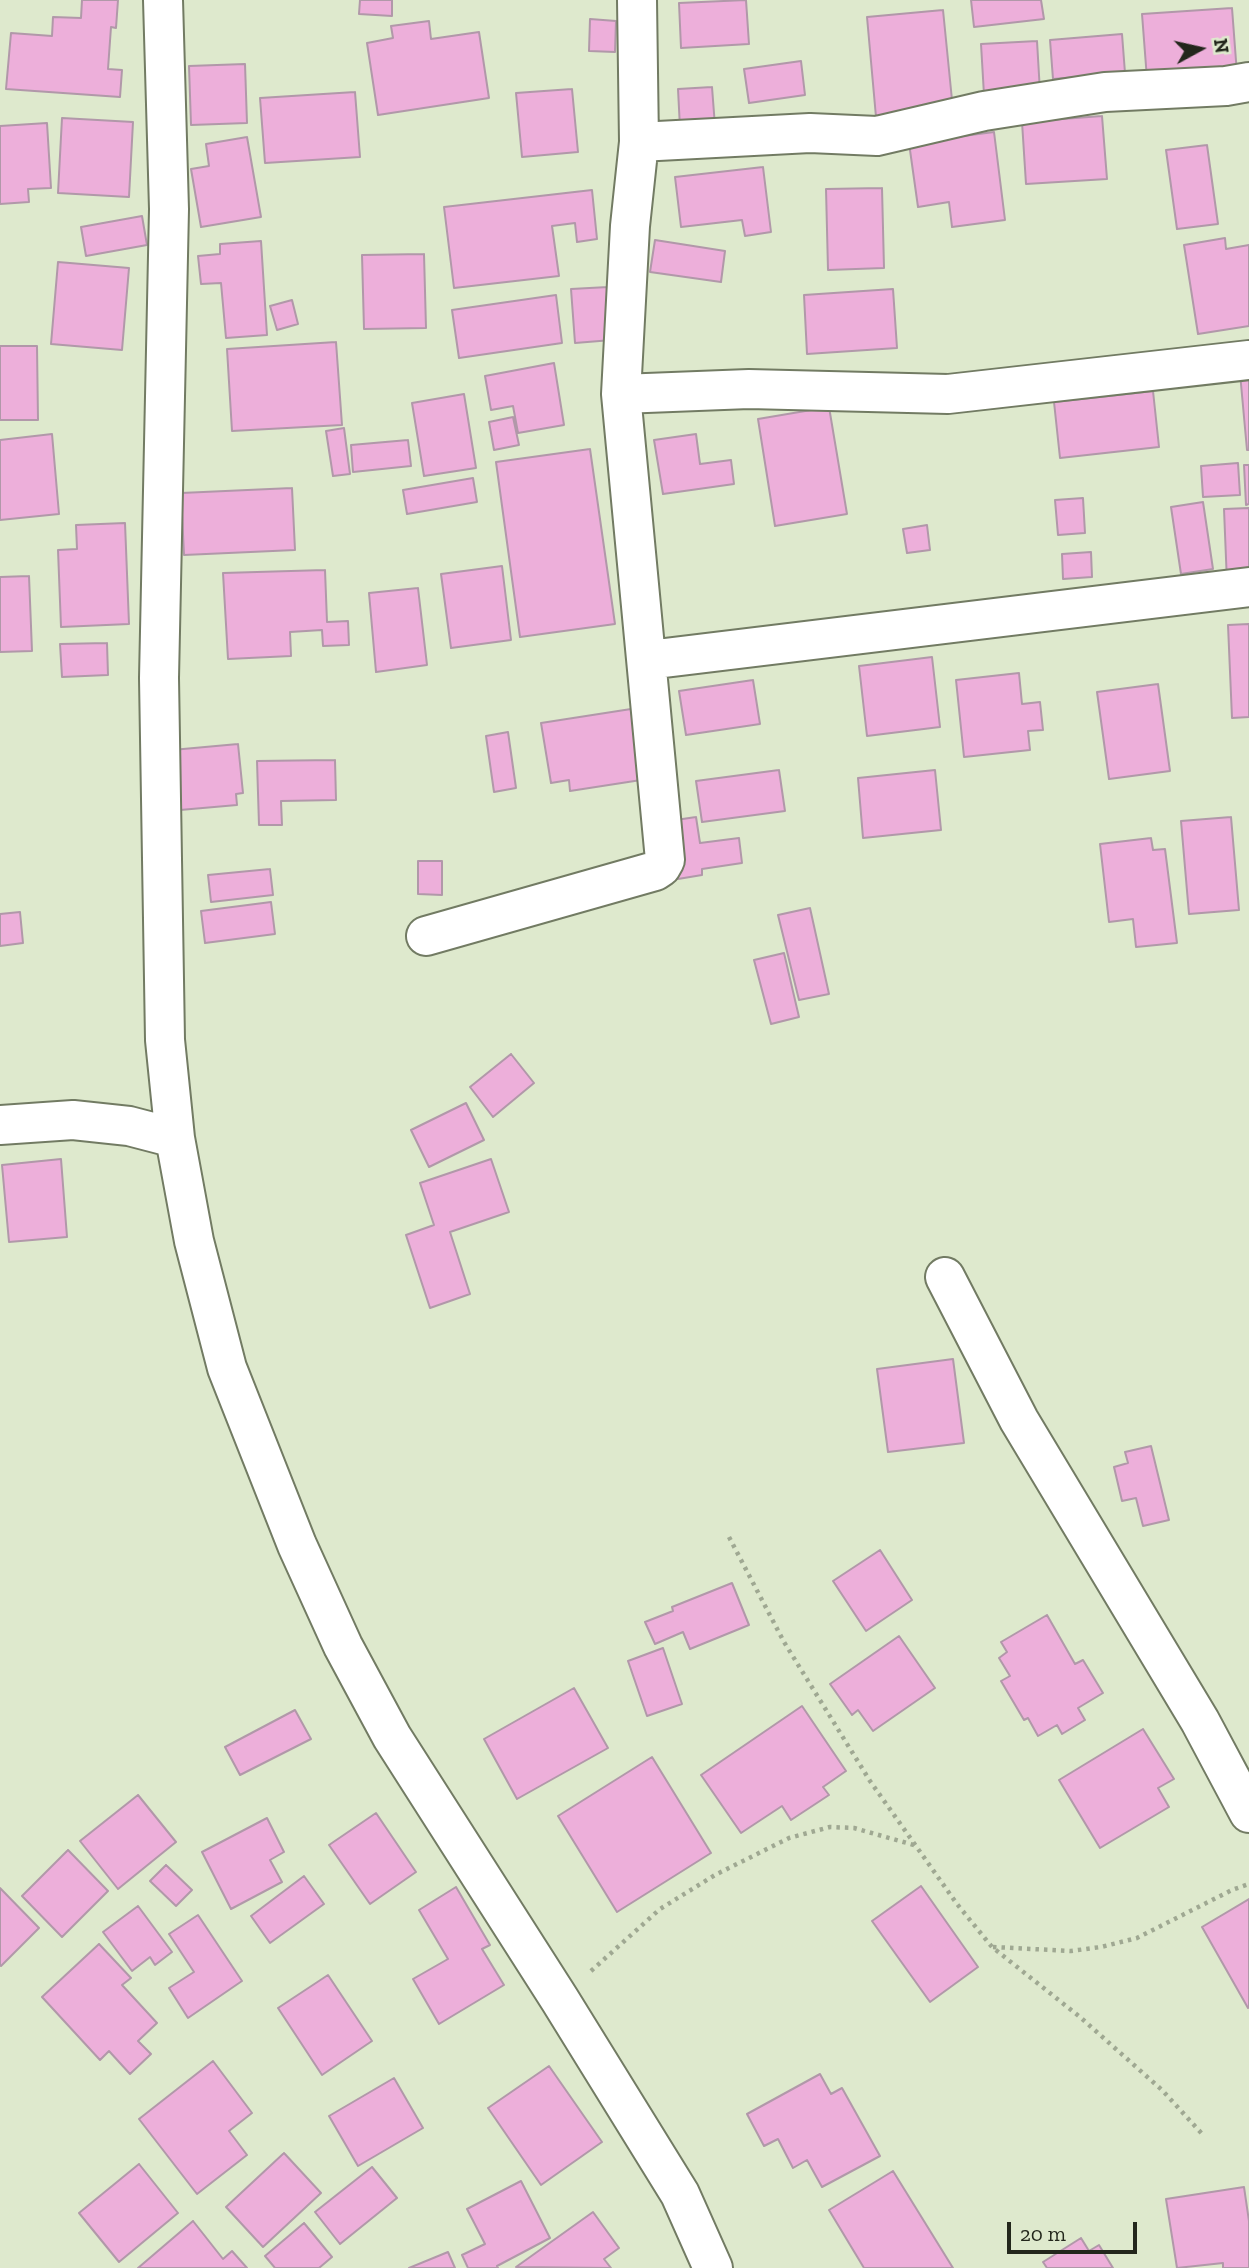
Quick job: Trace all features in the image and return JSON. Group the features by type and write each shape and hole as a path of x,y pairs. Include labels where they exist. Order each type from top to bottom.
{"street":[{"path":"163,0 169,209 159,678 164,1040 175,1138 194,1241 227,1368 297,1545 343,1646 392,1737 680,2194 713,2268"},
{"path":"426,936 642,874 661,867 665,860 621,394 630,226 639,142 637,0"},
{"path":"639,142 810,133 877,136 984,111 1105,92 1226,86 1249,82"},
{"path":"621,394 749,389 948,394 1249,360"},
{"path":"648,660 1249,587"},
{"path":"0,1125 73,1120 129,1126 175,1138"},
{"path":"945,1277 1019,1420 1200,1721 1249,1812"}],"path":[{"path":"730,1538 784,1642 870,1781 992,1947 1080,2017 1162,2090 1204,2136"},
{"path":"560,2000 660,1909 715,1875 789,1838 830,1827 854,1828 915,1845"},
{"path":"992,1947 1071,1951 1101,1947 1137,1938 1249,1884"}],"building":[{"path":"82,0 118,0 116,28 111,27 108,69 122,70 120,97 6,89 11,33 52,36 53,17 81,18"},
{"path":"360,0 392,0 392,16 359,14"},
{"path":"746,0 749,44 681,48 679,3"},
{"path":"971,0 1041,0 1044,19 974,27"},
{"path":"1232,8 1237,74 1147,79 1142,14"},
{"path":"943,10 953,110 876,117 867,17"},
{"path":"590,19 616,21 615,52 589,51"},
{"path":"429,21 431,39 479,32 489,98 378,115 367,43 393,38 391,26"},
{"path":"1122,34 1125,73 1053,79 1050,40"},
{"path":"1037,41 1040,92 984,95 981,44"},
{"path":"801,61 805,95 749,103 744,69"},
{"path":"245,64 247,123 191,125 189,66"},
{"path":"712,87 715,126 680,128 678,89"},
{"path":"572,89 578,152 522,157 516,93"},
{"path":"355,92 360,157 265,163 260,98"},
{"path":"1102,116 1107,179 1026,184 1022,122"},
{"path":"62,118 133,122 129,197 58,193"},
{"path":"47,123 51,188 28,189 29,202 0,204 0,126"},
{"path":"994,132 1005,220 952,227 949,202 918,207 909,143"},
{"path":"247,137 261,217 201,227 191,169 209,166 206,144"},
{"path":"1207,145 1218,224 1177,229 1166,150"},
{"path":"763,167 771,232 745,236 742,220 681,227 675,177"},
{"path":"882,188 884,268 828,270 826,189"},
{"path":"592,190 597,239 577,242 575,223 552,226 559,276 454,288 444,207"},
{"path":"142,216 147,245 86,256 81,227"},
{"path":"1225,238 1226,249 1249,245 1249,326 1198,334 1184,245"},
{"path":"655,240 725,251 721,282 650,272"},
{"path":"261,241 267,335 226,338 221,283 201,284 198,256 220,254 220,244"},
{"path":"424,254 426,328 364,329 362,255"},
{"path":"58,262 129,268 122,350 51,344"},
{"path":"608,287 612,340 575,343 571,289"},
{"path":"893,289 897,348 807,354 804,295"},
{"path":"556,295 562,343 459,358 452,310"},
{"path":"292,300 298,324 277,330 270,306"},
{"path":"336,342 342,425 232,431 227,349"},
{"path":"0,346 37,346 38,420 0,420"},
{"path":"554,363 564,425 518,433 513,406 491,410 485,376"},
{"path":"1240,373 1249,373 1249,450 1247,450"},
{"path":"1153,391 1159,447 1060,458 1054,402"},
{"path":"464,394 476,468 424,476 412,403"},
{"path":"829,407 847,514 775,526 758,419"},
{"path":"513,417 519,445 494,450 489,422"},
{"path":"344,428 350,474 333,476 326,431"},
{"path":"52,434 59,514 0,520 0,440"},
{"path":"696,434 700,464 731,460 734,484 663,494 654,440"},
{"path":"408,440 411,466 353,472 351,445"},
{"path":"590,449 615,624 520,637 496,462"},
{"path":"1238,463 1240,495 1203,497 1201,466"},
{"path":"1244,465 1249,465 1249,504 1246,505"},
{"path":"473,478 477,502 407,514 403,490"},
{"path":"292,488 295,550 184,555 181,493"},
{"path":"1083,498 1085,533 1058,535 1055,500"},
{"path":"1203,502 1213,569 1181,574 1171,507"},
{"path":"1249,508 1249,582 1227,583 1224,509"},
{"path":"125,523 129,624 61,627 58,550 77,549 76,525"},
{"path":"927,525 930,550 907,553 903,529"},
{"path":"1091,552 1092,577 1063,579 1062,554"},
{"path":"502,566 511,640 451,648 441,574"},
{"path":"325,570 327,622 348,621 349,645 323,646 322,630 290,632 291,656 228,659 223,573"},
{"path":"29,576 32,651 0,652 0,577"},
{"path":"418,588 427,665 376,672 369,593"},
{"path":"1249,624 1249,717 1232,718 1228,625"},
{"path":"107,643 108,675 62,677 60,644"},
{"path":"932,657 940,727 867,736 859,666"},
{"path":"1019,673 1022,704 1040,702 1043,730 1028,731 1030,750 964,757 956,680"},
{"path":"753,680 760,724 686,735 679,691"},
{"path":"1158,684 1170,771 1109,779 1097,692"},
{"path":"631,709 641,780 570,791 569,780 551,783 541,723"},
{"path":"508,732 516,788 494,792 486,736"},
{"path":"238,744 243,793 236,794 237,805 180,810 172,750"},
{"path":"335,760 336,800 281,801 282,825 259,825 257,761"},
{"path":"779,770 785,811 702,822 696,781"},
{"path":"935,770 941,830 863,838 858,778"},
{"path":"696,817 700,843 739,838 742,863 702,869 702,875 678,879 669,821"},
{"path":"1231,817 1239,910 1189,914 1181,821"},
{"path":"1151,838 1153,850 1165,849 1177,943 1136,947 1133,919 1109,922 1100,844"},
{"path":"418,861 442,861 442,895 418,894"},
{"path":"270,869 273,895 211,902 208,875"},
{"path":"271,902 275,934 205,943 201,911"},
{"path":"810,908 829,994 799,1000 778,915"},
{"path":"20,912 23,943 0,946 0,914"},
{"path":"784,953 799,1017 771,1024 754,960"},
{"path":"511,1054 534,1083 493,1117 470,1087"},
{"path":"466,1103 484,1140 429,1167 411,1130"},
{"path":"61,1159 67,1237 9,1242 2,1165"},
{"path":"491,1159 509,1212 450,1232 470,1294 430,1308 406,1235 434,1225 420,1183"},
{"path":"953,1359 964,1443 888,1452 877,1369"},
{"path":"1151,1446 1169,1520 1143,1526 1136,1498 1122,1501 1114,1467 1128,1463 1125,1452"},
{"path":"880,1550 912,1600 866,1631 833,1581"},
{"path":"732,1583 749,1625 690,1649 683,1632 655,1644 645,1622 673,1611 672,1607"},
{"path":"1047,1615 1075,1664 1083,1660 1103,1693 1078,1708 1085,1720 1062,1734 1057,1725 1038,1736 1028,1718 1024,1720 1001,1681 1010,1676 999,1658 1007,1652 1001,1642"},
{"path":"899,1636 935,1688 873,1731 858,1710 852,1715 830,1684"},
{"path":"663,1648 682,1704 647,1716 628,1661"},
{"path":"574,1688 608,1748 517,1799 484,1739"},
{"path":"802,1706 846,1771 823,1787 829,1795 791,1820 782,1806 741,1833 701,1775"},
{"path":"295,1710 311,1739 240,1775 225,1747"},
{"path":"1143,1729 1174,1779 1158,1788 1169,1807 1100,1848 1059,1780"},
{"path":"652,1757 711,1853 617,1912 558,1816"},
{"path":"138,1795 176,1842 118,1889 80,1841"},
{"path":"376,1813 416,1872 370,1904 329,1845"},
{"path":"267,1818 284,1852 270,1860 282,1882 231,1909 202,1852"},
{"path":"68,1850 108,1891 62,1937 22,1896"},
{"path":"166,1865 192,1890 176,1906 150,1881"},
{"path":"304,1876 324,1904 270,1943 251,1916"},
{"path":"921,1886 978,1967 930,2002 872,1921"},
{"path":"456,1887 490,1945 482,1949 504,1985 439,2024 413,1979 448,1959 419,1910"},
{"path":"0,1888 39,1928 1,1966 0,1965"},
{"path":"1249,1899 1249,2007 1248,2008 1202,1927"},
{"path":"138,1906 172,1952 155,1965 150,1957 132,1971 103,1932"},
{"path":"198,1915 242,1981 188,2018 169,1988 194,1972 169,1934"},
{"path":"99,1944 131,1978 122,1985 157,2023 138,2041 151,2054 130,2074 109,2051 100,2060 42,1997"},
{"path":"328,1975 372,2041 322,2075 278,2008"},
{"path":"213,2061 252,2113 229,2131 247,2155 197,2194 139,2119"},
{"path":"549,2066 602,2142 541,2185 488,2108"},
{"path":"820,2074 831,2094 842,2088 880,2156 822,2187 807,2160 793,2168 778,2139 764,2146 747,2114"},
{"path":"394,2078 423,2128 358,2166 329,2116"},
{"path":"284,2153 321,2193 263,2247 226,2207"},
{"path":"139,2164 178,2213 119,2262 79,2213"},
{"path":"372,2167 397,2198 340,2244 315,2212"},
{"path":"893,2171 953,2268 864,2268 829,2210"},
{"path":"521,2181 550,2238 497,2266 498,2268 468,2268 462,2255 485,2244 467,2209"},
{"path":"1244,2187 1249,2221 1249,2268 1223,2268 1223,2263 1177,2268 1166,2199"},
{"path":"593,2212 619,2248 604,2259 611,2268 516,2267"},
{"path":"193,2221 223,2259 232,2251 247,2268 138,2268"},
{"path":"304,2223 332,2257 319,2268 275,2268 265,2256"},
{"path":"1081,2238 1089,2251 1099,2245 1113,2268 1047,2268 1043,2262"},
{"path":"448,2252 455,2268 409,2268"}]}
